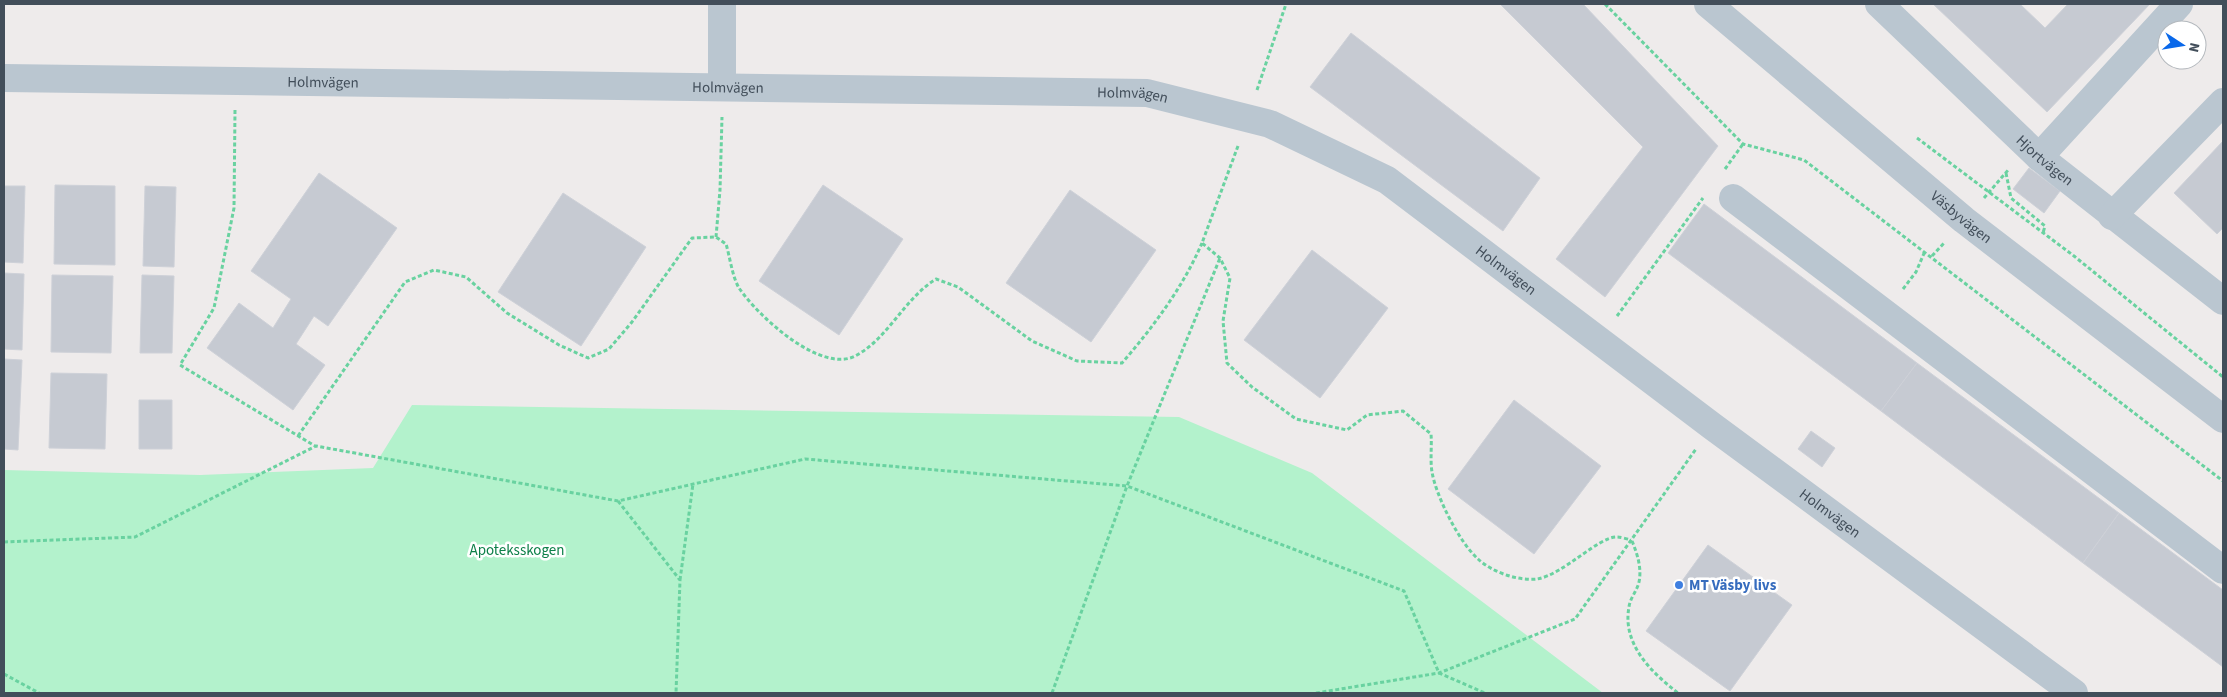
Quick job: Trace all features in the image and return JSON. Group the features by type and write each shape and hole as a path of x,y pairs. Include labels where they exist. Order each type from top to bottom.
{"street":[{"path":"722,4 722,86"},
{"name":"Väsbyvägen","path":"1708,4 1964,220 2223,420"},
{"name":"Hjortvägen","path":"1879,4 2039,157 2223,301"},
{"path":"2039,157 2179,4"},
{"name":"Holmvägen","path":"4,78 1146,93 1248,117 1270,124 1387,180 1712,426 2074,693"},
{"path":"2112,216 2223,102"},
{"path":"1720,188 2223,570"}],"path":[{"path":"298,436 404,282 434,270 466,277 507,313 559,345 588,358 609,349 632,322 692,238 716,237 726,244 738,287 765,319 798,345 831,358 847,360 858,355 880,335 920,288 936,279 958,287 1032,341 1077,361 1122,362 1155,324 1193,263 1248,117 1286,4"},
{"path":"1605,4 1743,144 1804,160 2223,481"},
{"path":"236,80 234,208 214,308 180,365 316,446 618,500 805,459 1127,486 1404,591 1439,673 1485,693"},
{"path":"716,237 720,190 722,86"},
{"path":"1909,132 2074,256 2223,377"},
{"path":"1599,341 1720,188 1743,144"},
{"path":"2006,173 2011,198 2045,226 2043,233"},
{"path":"1988,192 2000,179"},
{"path":"1202,242 1220,258 1230,278 1223,321 1227,363 1252,387 1296,420 1347,430 1367,415 1403,411 1432,434 1432,472 1440,499 1458,532 1478,559 1509,577 1537,579 1565,568 1601,542 1615,536 1631,540"},
{"path":"1884,314 1916,272 1925,251"},
{"path":"1052,693 1127,486 1220,258"},
{"path":"1316,693 1439,673 1575,619 1712,426"},
{"path":"4,542 135,537 316,446"},
{"path":"676,693 680,580 693,484"},
{"path":"618,500 680,580"},
{"path":"1631,540 1639,557 1639,582 1629,606 1628,631 1640,658 1678,693"},
{"path":"4,674 39,693"}],"green space":[{"name":"Apoteksskogen","path":"412,405 1179,417 1312,473 1603,693 4,693 4,470 200,475 373,468"}],"building":[{"path":"1500,4 1583,4 1718,146 1605,297 1556,259 1643,147"},
{"path":"1933,4 2020,4 2045,28 2068,4 2150,4 2047,112"},
{"path":"1351,33 1540,178 1503,231 1310,87"},
{"path":"2223,141 2223,228 2217,234 2174,193"},
{"path":"2029,168 2060,191 2044,213 2013,189"},
{"path":"319,173 397,228 328,326 314,316 296,344 325,365 293,410 207,348 239,303 273,328 291,299 251,271"},
{"path":"55,185 115,186 115,265 54,264"},
{"path":"823,185 903,239 839,335 759,281"},
{"path":"4,186 25,186 23,263 4,262"},
{"path":"145,186 176,187 174,267 143,266"},
{"path":"1070,190 1156,250 1091,342 1006,283"},
{"path":"563,193 646,247 581,346 498,292"},
{"path":"1704,204 1917,363 1881,411 1668,253"},
{"path":"1312,250 1388,308 1320,398 1244,340"},
{"path":"4,273 24,274 22,350 4,349"},
{"path":"52,275 113,276 111,353 51,352"},
{"path":"142,275 174,276 172,353 140,353"},
{"path":"4,359 22,360 18,450 4,449"},
{"path":"1917,363 2119,513 2083,563 1881,411"},
{"path":"51,373 107,374 105,449 49,448"},
{"path":"139,400 172,400 172,449 139,449"},
{"path":"1514,400 1601,466 1534,554 1448,489"},
{"path":"1811,431 1835,448 1822,467 1798,449"},
{"path":"2119,513 2223,590 2223,667 2083,563"},
{"path":"1708,545 1792,605 1730,691 1646,631"}],"place":[{"name":"MT Väsby livs","path":"1679,585"}]}
